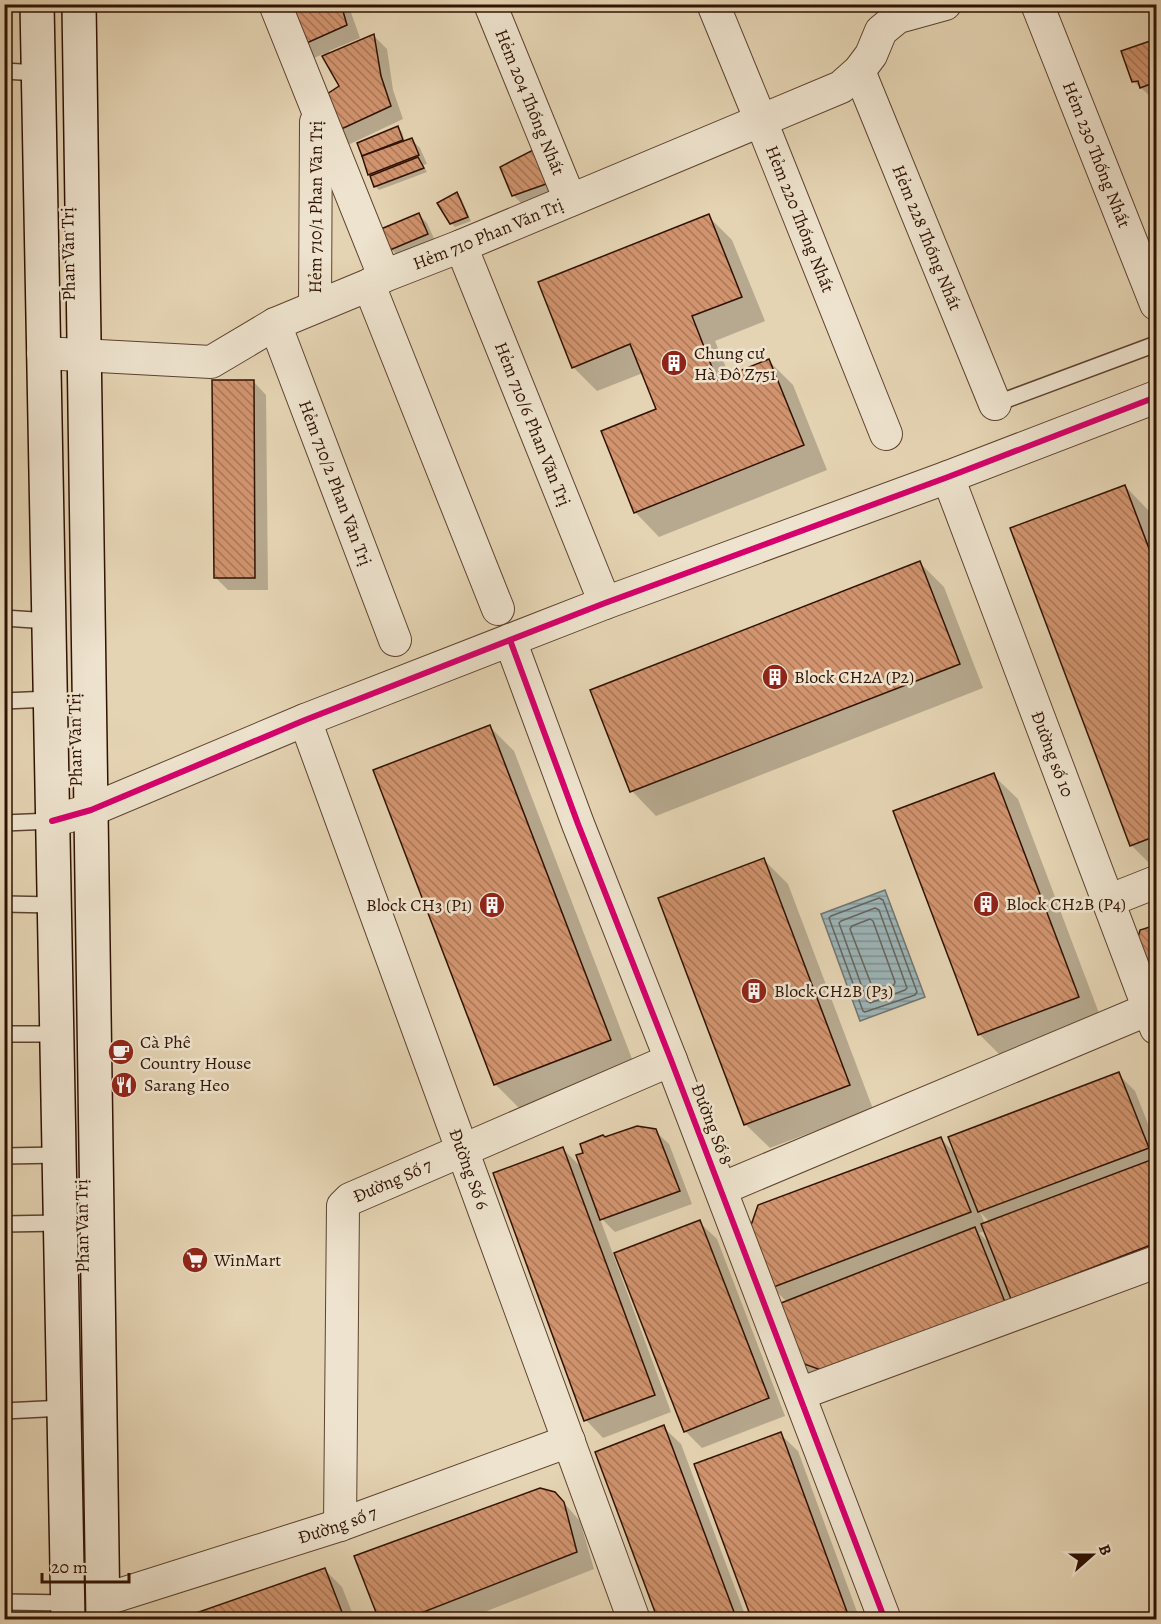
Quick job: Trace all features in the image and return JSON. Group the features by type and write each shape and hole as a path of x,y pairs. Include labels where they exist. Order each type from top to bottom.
{"main road":[{"name":"Phan Văn Trị","path":"37,4 68,1611"},
{"name":"Phan Văn Trị","path":"79,4 103,1610"}],"street":[{"name":"Hẻm 710/1 Phan Văn Trị","path":"275,4 316,107 376,280 498,609"},
{"name":"Hẻm 204 Thống Nhất","path":"490,4 570,201"},
{"name":"Hẻm 220 Thống Nhất","path":"712,4 886,434"},
{"path":"896,11 945,4"},
{"name":"Hẻm 230 Thống Nhất","path":"1037,4 1156,304"},
{"name":"Hẻm 710 Phan Văn Trị","path":"43,353 212,362 275,324 841,87 872,55 881,31 896,11"},
{"name":"Hẻm 228 Thống Nhất","path":"859,71 995,404"},
{"name":"Hẻm 710/1 Phan Văn Trị","path":"315,307 316,107"},
{"name":"Hẻm 710/6 Phan Văn Trị","path":"461,246 605,603"},
{"name":"Hẻm 710/2 Phan Văn Trị","path":"275,324 395,640"},
{"path":"52,821 91,810 305,720 605,603 948,477 1156,397"},
{"name":"Đường số 10","path":"948,477 1153,1018"},
{"name":"Đường Số 8","path":"510,640 578,824 721,1189 885,1620"},
{"name":"Đường Số 6","path":"305,720 634,1620"},
{"path":"1108,901 1156,882"},
{"path":"721,1189 1153,1018"},
{"name":"Đường Số 7","path":"340,1526 343,1206 350,1199 671,1060"},
{"path":"799,1394 1156,1262"},
{"name":"Đường số 7","path":"103,1610 340,1526 569,1441"}],"lane":[{"path":"4,71 38,73"},
{"path":"995,404 1156,344"},
{"path":"4,618 48,621"},
{"path":"4,701 50,699"},
{"path":"4,823 52,821"},
{"path":"4,904 54,905"},
{"path":"4,1034 56,1034"},
{"path":"4,1156 59,1155"},
{"path":"4,1224 60,1223"},
{"path":"4,1411 64,1408"},
{"path":"4,1602 68,1611"}],"water":[{"path":"885,890 925,997 860,1021 821,914"}],"building":[{"path":"285,4 341,4 347,25 300,46"},
{"path":"374,34 381,76 391,106 335,132 324,96 339,86 322,56"},
{"path":"1153,40 1156,49 1156,82 1140,88 1138,81 1132,82 1121,51"},
{"path":"398,126 403,140 362,156 357,143"},
{"path":"412,138 419,155 368,175 362,156"},
{"path":"535,149 549,183 512,196 500,167"},
{"path":"418,157 424,168 374,187 370,176"},
{"path":"457,192 468,217 450,224 437,203"},
{"path":"419,213 428,234 390,250 381,229"},
{"name":"Chung cư Hà Đô Z751","path":"709,214 742,297 692,316 717,380 769,359 804,445 634,513 601,431 656,409 630,344 572,368 538,282"},
{"path":"212,380 254,380 255,578 214,578"},
{"path":"1125,485 1156,567 1156,836 1130,846 1010,528"},
{"name":"Block CH2A (P2)","path":"920,561 960,664 630,792 590,690"},
{"name":"Block CH3 (P1)","path":"490,725 611,1040 494,1085 373,770"},
{"name":"Block CH2B (P4)","path":"994,773 1079,997 978,1035 893,811"},
{"name":"Block CH2B (P3)","path":"764,858 850,1085 744,1125 658,898"},
{"path":"1156,925 1156,1013 1134,952 1140,930"},
{"path":"1119,1072 1149,1148 978,1212 948,1137"},
{"path":"637,1126 656,1129 680,1191 600,1220 576,1155 583,1153 580,1144"},
{"path":"941,1137 971,1212 771,1288 749,1231 758,1205"},
{"path":"563,1147 655,1395 584,1421 493,1173"},
{"path":"1156,1158 1156,1243 1011,1299 981,1224"},
{"path":"700,1220 769,1398 684,1432 614,1253"},
{"path":"975,1227 1005,1302 821,1370 793,1360 776,1305"},
{"path":"664,1425 737,1620 658,1620 595,1452"},
{"path":"781,1432 850,1620 752,1620 694,1464"},
{"path":"540,1488 555,1492 564,1502 577,1552 403,1620 379,1620 354,1556"},
{"path":"325,1568 345,1620 176,1620"}],"cycle path":[{"path":"52,821 91,810 305,720 605,603 948,477 1156,397"},
{"path":"510,640 578,824 671,1060 885,1620"}],"place":[{"name":"Chung cư Hà Đô Z751","path":"674,363"},
{"name":"Block CH2A (P2)","path":"775,677"},
{"name":"Block CH2B (P4)","path":"986,904"},
{"name":"Block CH3 (P1)","path":"492,905"},
{"name":"Block CH2B (P3)","path":"754,991"},
{"name":"Cà Phê Country House","path":"121,1052"},
{"name":"Sarang Heo","path":"124,1085"},
{"name":"WinMart","path":"195,1260"}]}
